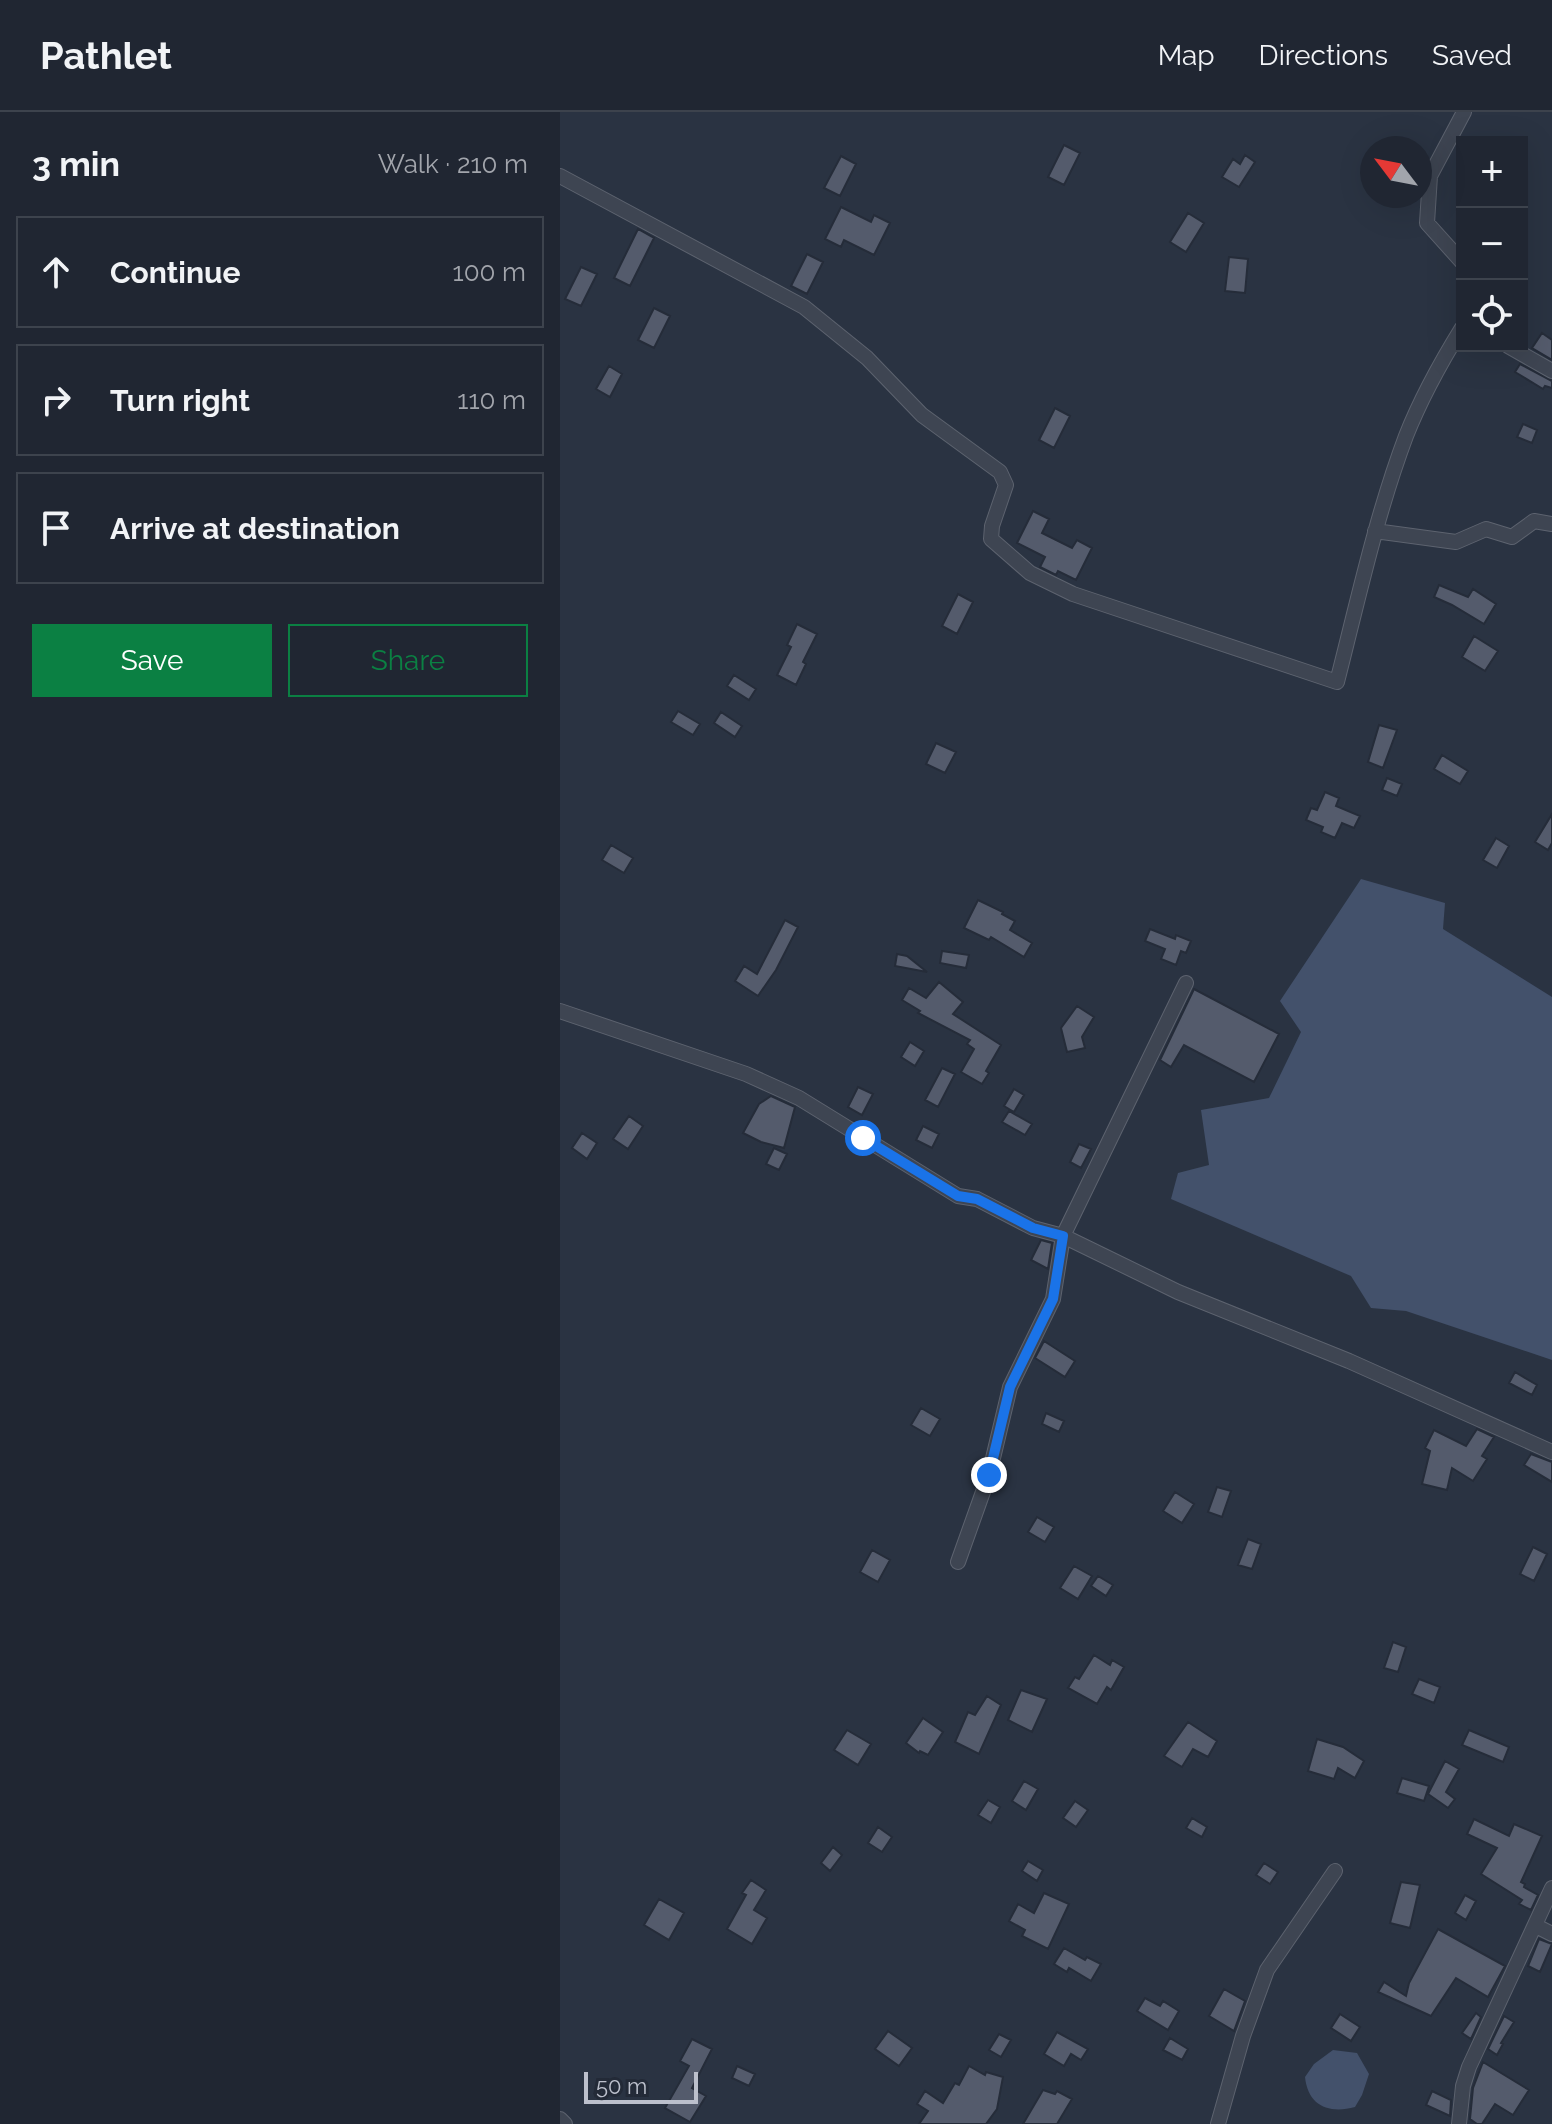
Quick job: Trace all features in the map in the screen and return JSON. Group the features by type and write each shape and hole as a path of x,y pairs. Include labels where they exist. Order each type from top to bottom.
{"street":[{"path":"1456,255 1427,223 1430,176 1464,112"},
{"path":"560,176 804,307 867,358 922,415 1000,472 1006,485 992,526 991,539 1030,573 1073,594 1337,682 1375,531 1407,435 1435,373 1456,338"},
{"path":"1519,352 1552,371"},
{"path":"1375,531 1456,542 1486,529 1512,537 1534,521 1552,524"},
{"path":"958,1562 989,1475 1010,1387 1053,1299 1063,1236 1186,983"},
{"path":"560,1011 746,1074 799,1098 958,1196 977,1199 1033,1228 1063,1236 1178,1292 1349,1361 1552,1452"},
{"path":"1218,2124 1243,2036 1267,1970 1335,1871"},
{"path":"1459,2124 1463,2086 1469,2067 1552,1888"},
{"path":"1536,1926 1552,1934"},
{"path":"560,2119 565,2124"}],"water":[{"path":"1361,879 1445,903 1443,929 1552,997 1552,1360 1406,1311 1371,1308 1351,1276 1171,1199 1178,1173 1209,1165 1201,1110 1269,1098 1301,1032 1280,1001"},
{"path":"1333,2050 1357,2053 1369,2074 1355,2107 1337,2109 1321,2106 1310,2095 1305,2077 1314,2064"}],"building":[{"path":"1064,145 1080,153 1064,185 1048,177"},
{"path":"1245,155 1255,162 1239,187 1222,177 1233,159 1240,164"},
{"path":"841,156 856,164 840,196 824,188"},
{"path":"841,207 871,222 874,215 890,223 874,255 844,240 841,247 825,239"},
{"path":"1188,213 1204,223 1186,252 1170,242"},
{"path":"638,229 654,238 630,286 614,278"},
{"path":"807,254 823,262 807,294 791,286"},
{"path":"1229,257 1248,259 1245,293 1225,291"},
{"path":"581,267 597,274 581,306 565,299"},
{"path":"654,308 670,316 654,348 638,340"},
{"path":"1542,333 1552,340 1552,360 1532,348"},
{"path":"1520,364 1552,381 1552,388 1545,386 1543,389 1515,372"},
{"path":"609,366 622,374 610,397 596,389"},
{"path":"1055,408 1070,416 1054,448 1039,440"},
{"path":"1523,424 1537,430 1532,443 1517,437"},
{"path":"1033,511 1049,519 1042,533 1072,548 1077,540 1092,548 1076,580 1040,567 1045,557 1017,543"},
{"path":"1439,585 1468,597 1473,589 1496,604 1484,624 1434,597"},
{"path":"958,594 973,602 957,634 942,626"},
{"path":"797,624 817,634 796,685 777,675 791,647 787,645"},
{"path":"1474,636 1498,651 1485,671 1462,657"},
{"path":"734,675 756,689 749,700 727,686"},
{"path":"678,711 700,724 693,735 671,722"},
{"path":"721,712 742,726 735,737 714,723"},
{"path":"1379,725 1397,730 1383,768 1368,762"},
{"path":"936,743 956,752 945,773 926,764"},
{"path":"1442,755 1468,771 1460,784 1434,769"},
{"path":"1387,778 1402,784 1397,796 1382,790"},
{"path":"1325,792 1339,798 1336,806 1360,816 1354,828 1342,823 1335,838 1321,832 1323,827 1306,820 1311,808 1317,810"},
{"path":"1552,814 1552,843 1548,850 1535,842"},
{"path":"1496,838 1509,846 1497,868 1483,860"},
{"path":"611,845 633,858 624,873 602,860"},
{"path":"978,900 1015,921 1010,930 1032,943 1024,957 991,937 989,940 964,928"},
{"path":"785,920 798,927 776,970 758,996 735,981 744,966 757,974"},
{"path":"1150,929 1175,939 1176,935 1191,941 1186,953 1181,951 1176,965 1161,959 1165,949 1145,941"},
{"path":"942,951 969,955 966,968 940,963"},
{"path":"897,954 907,956 927,972 895,966"},
{"path":"939,982 963,1002 953,1014 1001,1045 982,1084 961,1072 974,1049 967,1044 970,1040 918,1013 920,1011 902,1000 909,988 926,998"},
{"path":"1194,989 1279,1034 1254,1082 1184,1045 1171,1067 1160,1060"},
{"path":"1077,1006 1094,1017 1082,1037 1085,1048 1067,1052 1061,1028"},
{"path":"910,1042 924,1051 915,1066 901,1057"},
{"path":"942,1068 955,1074 938,1107 925,1100"},
{"path":"858,1087 873,1094 862,1115 848,1107"},
{"path":"1014,1089 1024,1095 1014,1112 1004,1106"},
{"path":"771,1096 795,1107 784,1148 743,1133 759,1104"},
{"path":"1009,1111 1032,1124 1025,1135 1002,1122"},
{"path":"629,1116 643,1126 628,1149 613,1139"},
{"path":"923,1126 939,1134 932,1148 916,1140"},
{"path":"582,1133 597,1143 587,1159 572,1148"},
{"path":"1079,1144 1091,1149 1081,1168 1070,1162"},
{"path":"774,1148 787,1154 779,1170 766,1164"},
{"path":"1041,1240 1052,1243 1048,1269 1031,1260"},
{"path":"1044,1341 1075,1361 1065,1377 1035,1358"},
{"path":"1515,1372 1537,1385 1532,1395 1509,1383"},
{"path":"921,1408 940,1419 930,1436 911,1425"},
{"path":"1046,1413 1064,1421 1059,1432 1042,1424"},
{"path":"1477,1429 1494,1437 1482,1456 1487,1459 1473,1481 1452,1468 1447,1490 1422,1484 1430,1451 1425,1448 1434,1430 1466,1446"},
{"path":"1531,1454 1552,1462 1552,1482 1524,1465"},
{"path":"1217,1487 1231,1491 1222,1517 1208,1512"},
{"path":"1175,1492 1194,1504 1182,1523 1163,1511"},
{"path":"1037,1517 1054,1527 1045,1542 1028,1532"},
{"path":"1248,1539 1261,1544 1252,1569 1238,1565"},
{"path":"1533,1547 1547,1554 1534,1581 1520,1574"},
{"path":"872,1550 890,1560 878,1582 860,1572"},
{"path":"1074,1566 1092,1576 1078,1599 1060,1588"},
{"path":"1098,1576 1113,1585 1106,1596 1091,1586"},
{"path":"1393,1642 1406,1647 1398,1672 1384,1668"},
{"path":"1094,1655 1110,1665 1112,1660 1124,1667 1111,1690 1107,1687 1097,1704 1068,1688 1075,1677 1079,1679"},
{"path":"1419,1679 1440,1687 1434,1703 1412,1694"},
{"path":"1021,1690 1047,1699 1032,1732 1008,1720"},
{"path":"987,1696 1001,1705 979,1754 955,1742 968,1712 975,1715"},
{"path":"923,1718 943,1732 928,1755 919,1753 906,1743"},
{"path":"1188,1722 1217,1741 1208,1757 1193,1749 1182,1767 1164,1756"},
{"path":"847,1730 871,1744 858,1765 834,1750"},
{"path":"1469,1730 1509,1747 1503,1762 1462,1745"},
{"path":"1317,1739 1343,1747 1364,1761 1355,1778 1338,1768 1334,1779 1308,1771"},
{"path":"1445,1761 1459,1769 1446,1792 1455,1799 1448,1808 1428,1794"},
{"path":"1402,1778 1429,1786 1424,1801 1397,1793"},
{"path":"1024,1781 1038,1789 1026,1810 1012,1801"},
{"path":"988,1800 1000,1807 991,1823 978,1815"},
{"path":"1075,1801 1088,1810 1076,1827 1063,1818"},
{"path":"1192,1818 1207,1827 1202,1837 1186,1828"},
{"path":"1474,1819 1509,1836 1514,1824 1542,1836 1521,1882 1538,1895 1531,1910 1519,1904 1522,1900 1481,1874 1497,1848 1467,1834"},
{"path":"878,1827 892,1837 882,1852 868,1843"},
{"path":"833,1847 842,1855 830,1871 821,1863"},
{"path":"1028,1861 1043,1870 1037,1881 1022,1871"},
{"path":"1264,1863 1278,1872 1270,1884 1256,1875"},
{"path":"751,1880 766,1890 754,1910 767,1918 752,1944 727,1929"},
{"path":"1401,1882 1420,1885 1410,1928 1390,1923"},
{"path":"1044,1893 1069,1904 1048,1949 1022,1936 1025,1930 1009,1921 1018,1904 1034,1913"},
{"path":"1465,1895 1476,1901 1466,1920 1455,1913"},
{"path":"659,1899 684,1913 669,1940 644,1925"},
{"path":"1438,1929 1505,1966 1488,1997 1456,1978 1431,2016 1378,1992 1384,1982 1406,1996 1409,1983"},
{"path":"1539,1939 1552,1944 1540,1972 1528,1966"},
{"path":"1064,1948 1085,1960 1087,1957 1101,1964 1091,1981 1069,1968 1067,1972 1054,1964"},
{"path":"1224,1989 1245,2001 1234,2031 1209,2016"},
{"path":"1145,1998 1160,2006 1163,2001 1179,2011 1168,2030 1137,2011"},
{"path":"1476,2013 1481,2017 1471,2039 1462,2033"},
{"path":"1340,2014 1360,2027 1351,2041 1331,2028"},
{"path":"1504,2016 1514,2022 1497,2055 1488,2049"},
{"path":"888,2031 912,2048 899,2066 875,2049"},
{"path":"1057,2032 1088,2049 1081,2060 1071,2054 1064,2066 1044,2054"},
{"path":"999,2034 1011,2040 1001,2057 989,2050"},
{"path":"1170,2038 1188,2049 1182,2060 1163,2050"},
{"path":"692,2039 712,2049 692,2088 706,2096 690,2122 665,2108 689,2066 680,2061"},
{"path":"1483,2062 1529,2090 1513,2115 1495,2104 1482,2124 1477,2124 1470,2119 1473,2088"},
{"path":"737,2066 755,2074 749,2086 732,2078"},
{"path":"969,2066 985,2075 986,2072 1003,2077 997,2109 986,2124 919,2124 928,2111 917,2104 925,2091 943,2103 955,2083 959,2085"},
{"path":"1043,2090 1055,2094 1057,2091 1072,2099 1057,2124 1023,2124"},
{"path":"1432,2091 1451,2100 1450,2116 1426,2105"}],"route":[{"path":"863,1138 958,1196 977,1199 1033,1228 1063,1236 1053,1299 1010,1387 989,1475"}]}
